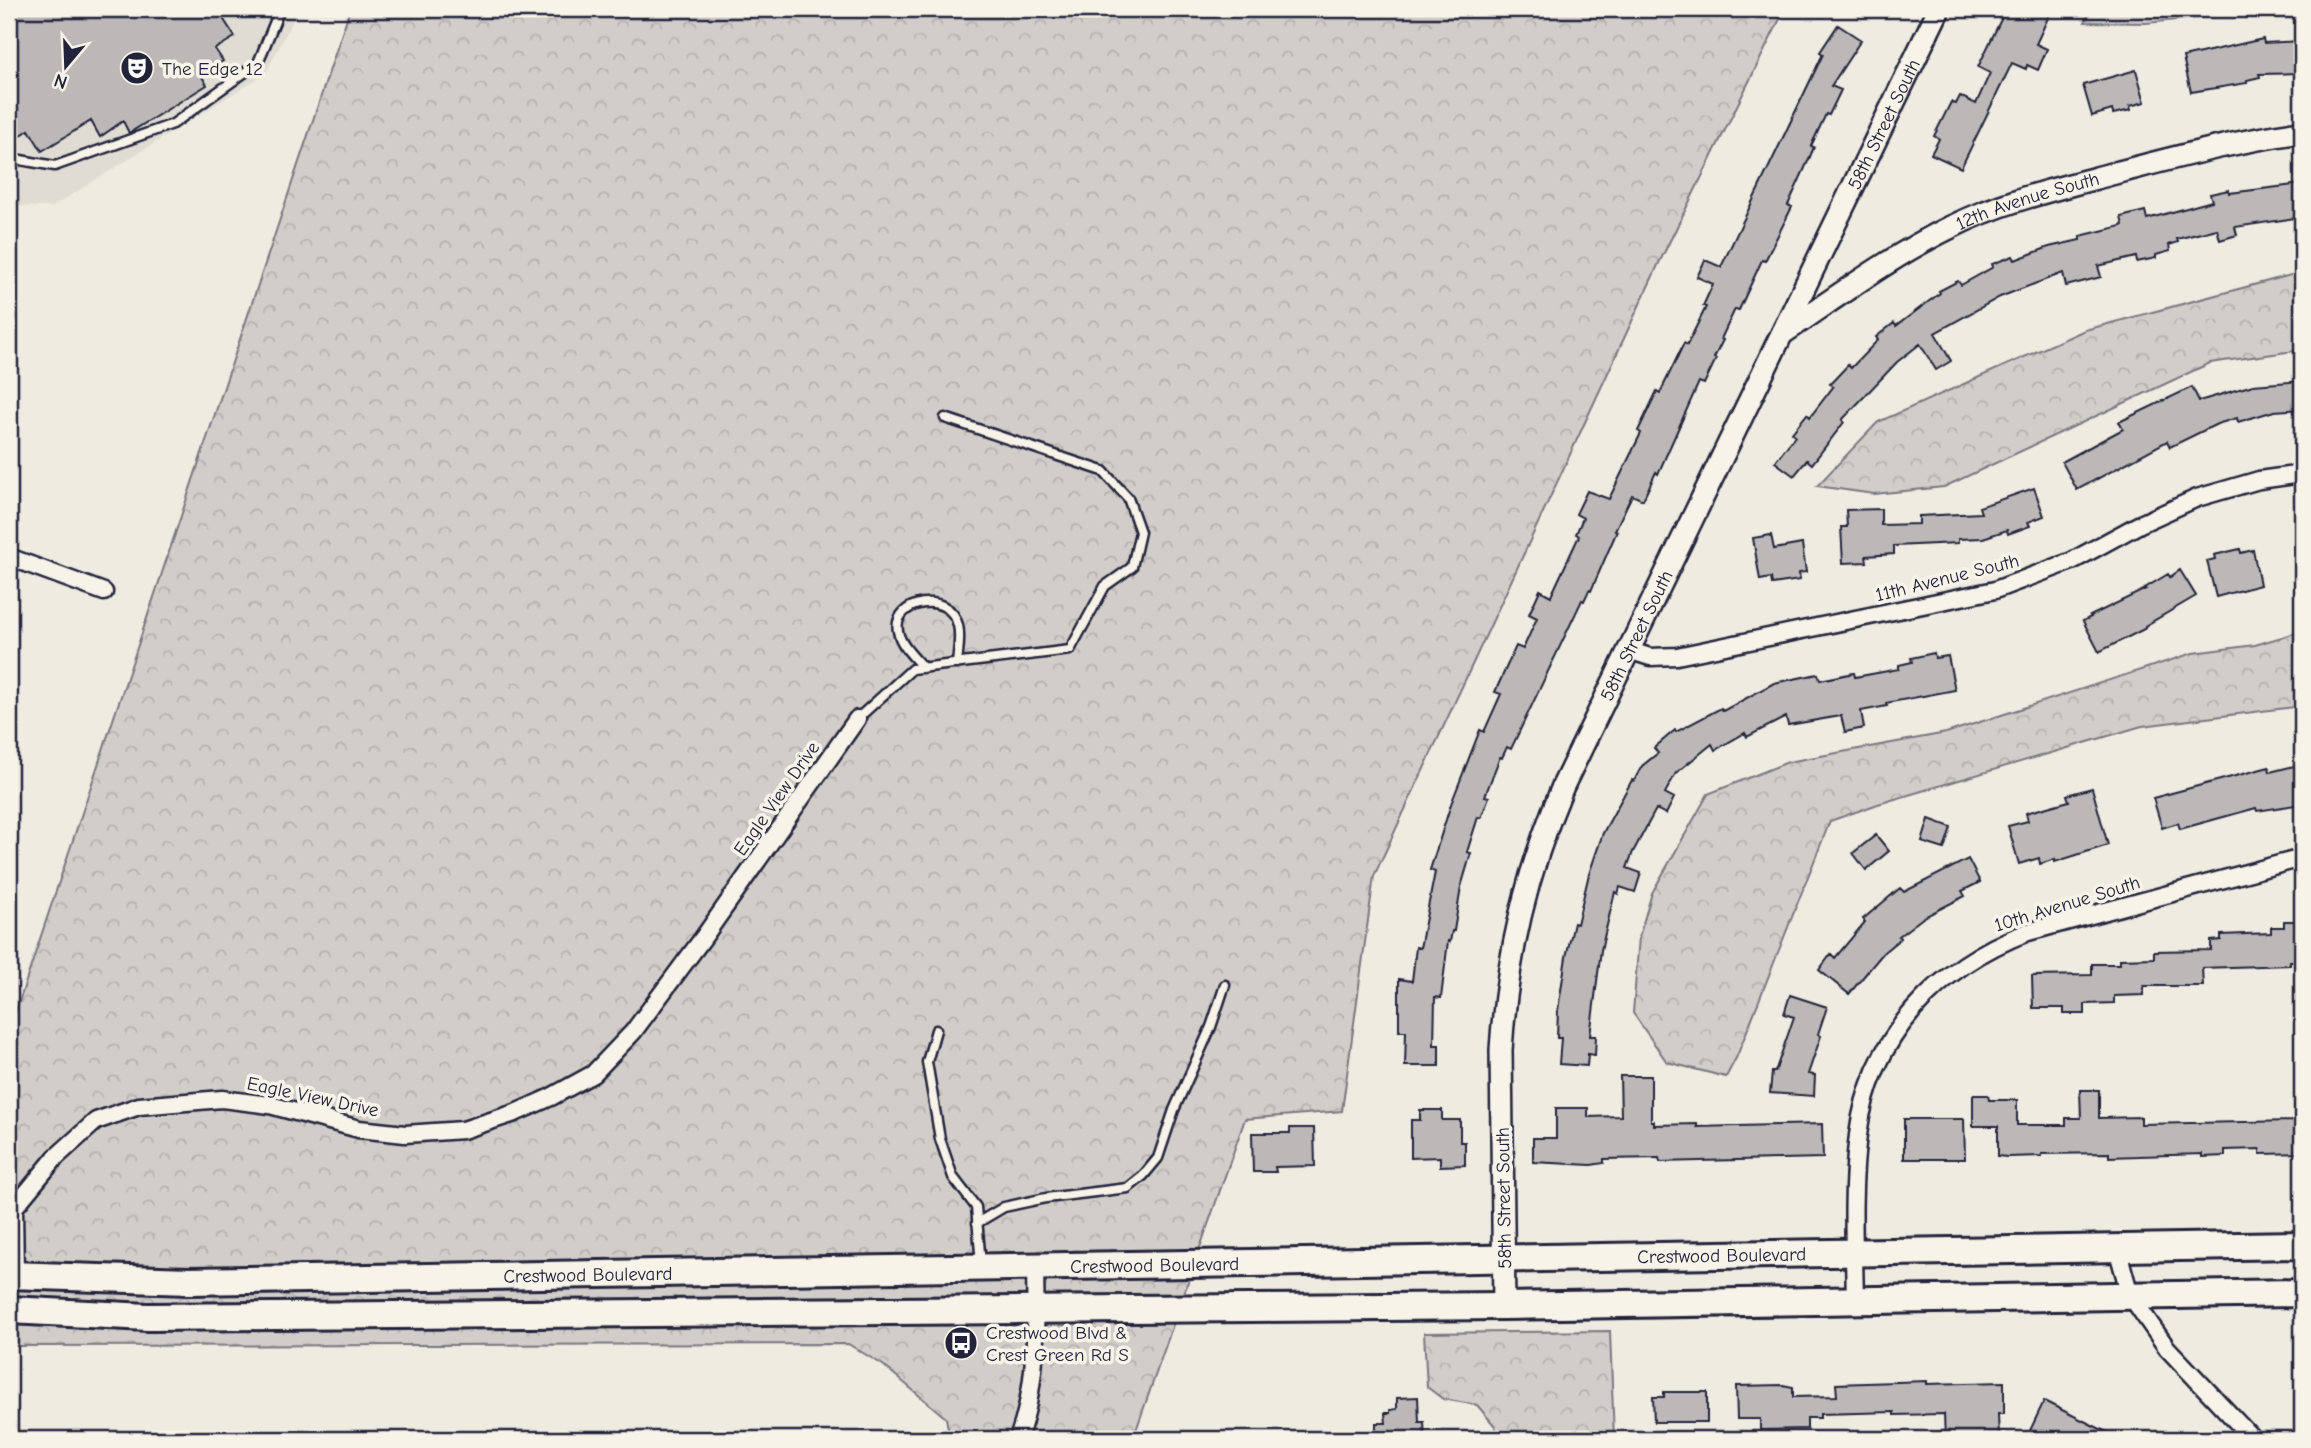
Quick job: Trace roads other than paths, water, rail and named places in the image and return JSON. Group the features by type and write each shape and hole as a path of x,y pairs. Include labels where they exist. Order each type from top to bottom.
{"main road":[{"name":"Crestwood Boulevard","path":"12,1275 189,1282 2302,1245"},
{"path":"12,1275 12,1310"},
{"name":"Crestwood Boulevard","path":"12,1310 148,1317 1504,1306 2302,1293"}],"street":[{"name":"58th Street South","path":"1504,1306 1502,1051 1507,981 1516,926 1530,874 1549,818 1628,650 1939,9"},
{"name":"12th Avenue South","path":"1781,334 1923,241 1977,215 2032,195 2211,148 2302,132"},
{"name":"11th Avenue South","path":"1628,650 1650,657 1677,656 1995,590 2072,561 2140,524 2197,498 2259,480 2302,474"},
{"path":"9,557 104,592"},
{"name":"Eagle View Drive","path":"12,1275 11,1206 56,1157 96,1121 139,1106 222,1099 270,1105 359,1129 405,1134 463,1130 514,1113 593,1074 633,1031 703,938 857,719"},
{"name":"10th Avenue South","path":"1855,1301 1858,1133 1871,1084 1880,1060 1907,1017 1941,981 1982,953 2028,932 2302,858"},
{"path":"2117,1248 2130,1296 2167,1348 2253,1439"},
{"path":"1018,1439 1024,1422 1035,1363 1035,1267"}],"lane":[{"path":"9,158 55,166 173,124 258,63 280,9"},
{"path":"857,719 912,669 1070,650 1105,586 1132,567 1140,532 1128,498 1103,471 946,418"},
{"path":"923,668 904,645 898,631 899,618 909,608 922,602 937,603 950,608 958,623 957,664"},
{"path":"977,1223 1004,1207 1046,1198 1128,1188 1143,1176 1158,1158 1174,1110 1211,1027 1225,985"},
{"path":"936,1030 927,1062 940,1139 953,1177 976,1207 981,1267"}],"place":[{"name":"The Edge 12","path":"137,68"},
{"name":"Crestwood Blvd & Crest Green Rd S","path":"961,1343"}]}
